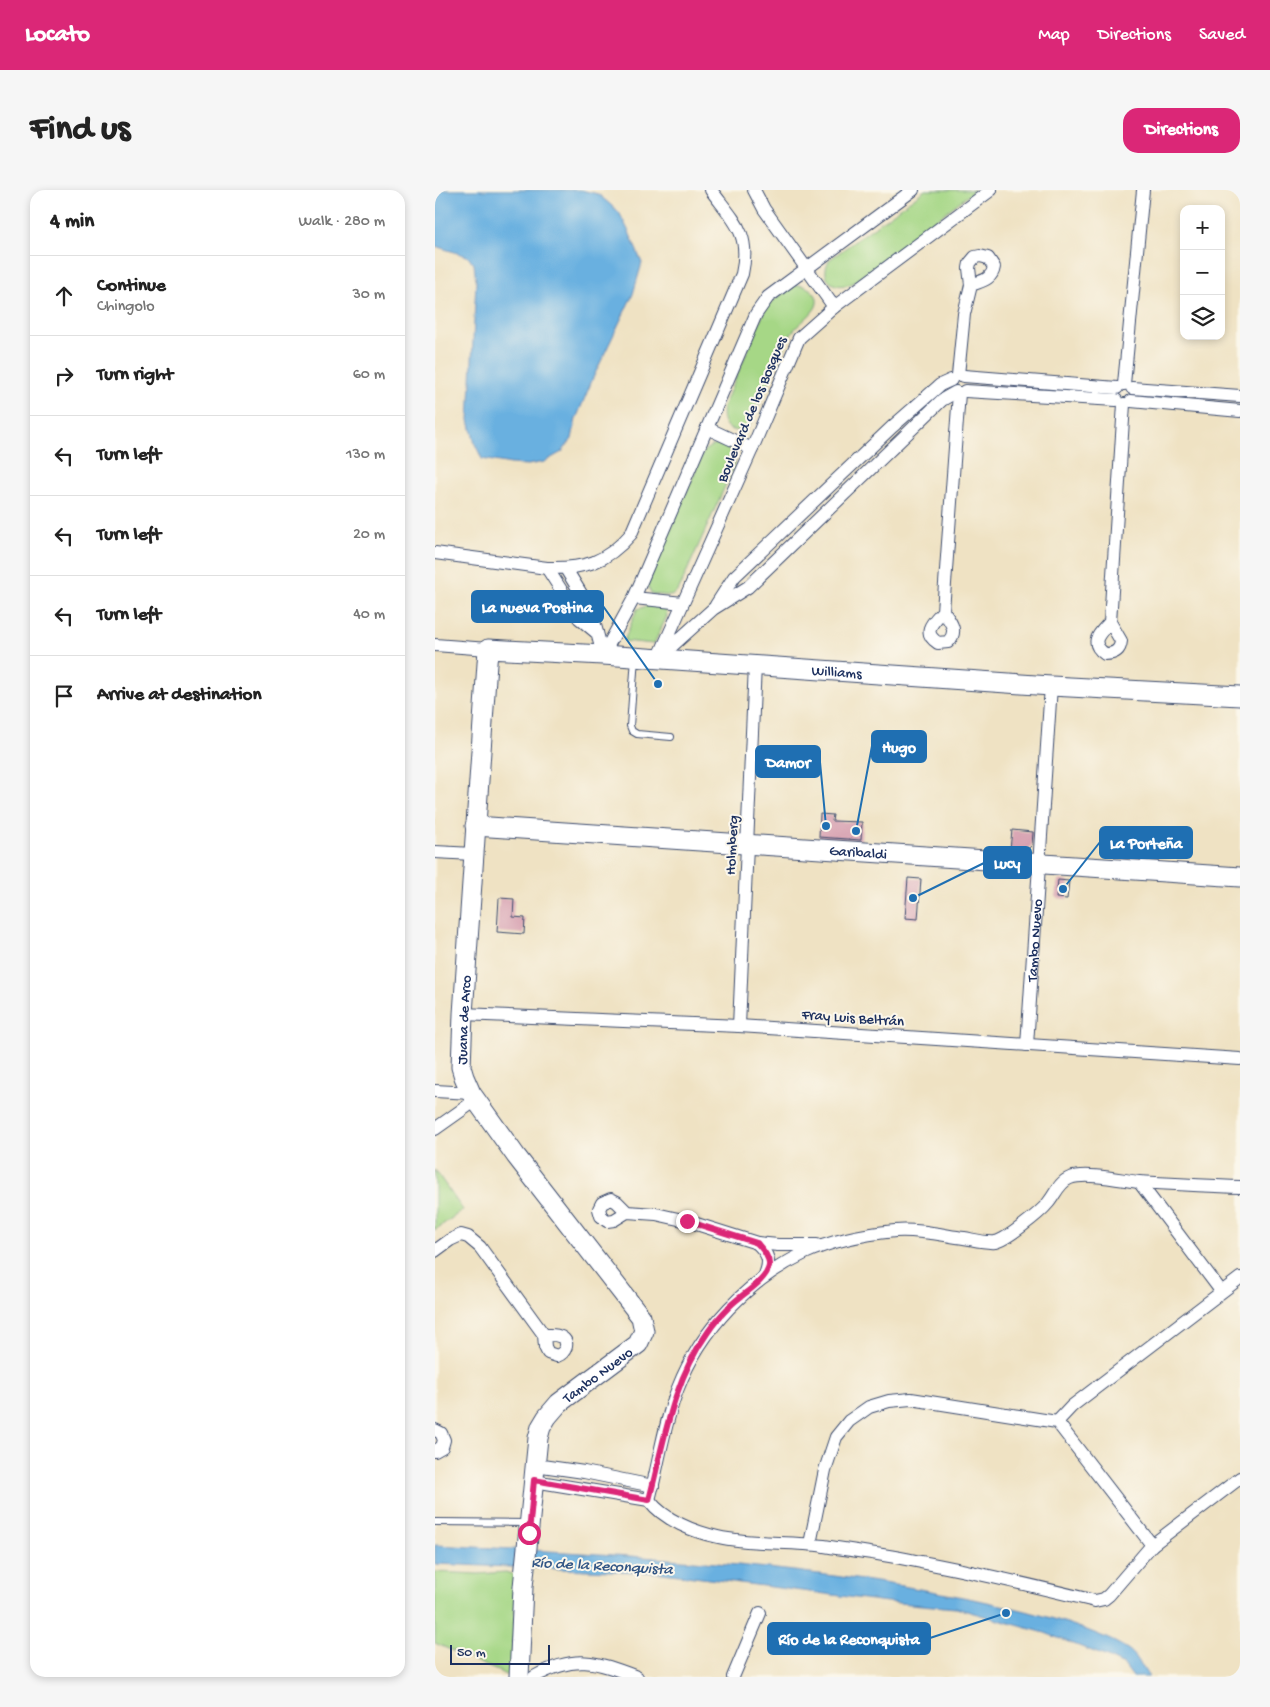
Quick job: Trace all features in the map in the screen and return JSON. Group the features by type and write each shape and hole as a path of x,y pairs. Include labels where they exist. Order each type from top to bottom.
{"street":[{"path":"435,553 566,569 590,565 606,558 620,547 631,534 743,274 746,259 745,244 740,230 711,190"},
{"path":"745,190 763,209 834,307"},
{"path":"754,190 763,209"},
{"path":"603,654 634,598 755,314 768,297 913,190"},
{"name":"Boulevard de los Bosques","path":"658,659 752,449 799,338 834,307 991,190"},
{"path":"1110,622 1124,394 1143,190"},
{"path":"958,377 964,314 971,285"},
{"path":"658,659 713,609 748,587 942,400 960,392 968,383 958,377"},
{"path":"713,609 734,577 892,426 940,385 958,377 1124,394 1240,411"},
{"path":"960,392 1240,396"},
{"path":"943,611 960,392"},
{"path":"707,428 752,449"},
{"path":"547,568 579,618 597,633"},
{"path":"566,569 591,610 603,654"},
{"path":"634,598 683,602"},
{"name":"Williams","path":"435,645 603,654 1051,686 1240,696"},
{"name":"Juana de Arco","path":"488,649 473,854 461,1067 473,1096 522,1164 641,1317 644,1331"},
{"name":"Holmberg","path":"739,1026 755,665"},
{"name":"Tambo Nuevo","path":"1027,1045 1051,686"},
{"name":"Garibaldi","path":"475,826 1240,877"},
{"path":"435,852 473,854"},
{"name":"Fray Luis Beltrán","path":"463,1014 739,1026 1240,1059"},
{"path":"435,1091 473,1096"},
{"path":"435,1129 473,1096"},
{"path":"627,1212 656,1214 687,1221 757,1243 808,1246 898,1231 923,1232 987,1242 997,1241 1010,1235 1047,1205 1062,1183 1069,1178 1081,1175 1139,1182 1240,1187"},
{"path":"1139,1182 1221,1292"},
{"path":"435,1250 461,1235 468,1237 480,1247 544,1335"},
{"path":"757,1243 768,1259 769,1266 764,1277"},
{"path":"649,1500 675,1397 689,1360 708,1332 730,1306 764,1277 805,1253 833,1243"},
{"path":"1057,1422 1072,1406 1240,1278"},
{"name":"Tambo Nuevo","path":"534,1473 538,1438 541,1427 547,1417 559,1403 638,1344 644,1331"},
{"path":"810,1544 825,1470 836,1437 849,1421 869,1407 889,1400 911,1399 1057,1422 1152,1545"},
{"path":"435,1430 441,1433 444,1440 442,1447 435,1451"},
{"path":"534,1473 584,1472 653,1486"},
{"path":"534,1473 649,1500 664,1515 699,1531 718,1537 751,1542 810,1544 920,1561 1095,1601 1104,1599 1109,1595 1152,1545 1240,1478"},
{"path":"519,1677 523,1587 534,1473"},
{"path":"733,1677 760,1613"},
{"path":"534,1677 551,1668 571,1662 607,1665 637,1677"}],"lane":[{"path":"635,657 630,726 632,731 637,734 671,737"},
{"path":"435,1522 529,1528"}],"green space":[{"path":"925,190 975,190 853,283 840,286 830,282 826,273 829,260"},
{"path":"798,285 811,290 815,294 817,297 816,306 789,337 749,427 743,430 732,430 728,428 723,419 723,407 765,310 769,304 793,286"},
{"path":"718,445 731,451 735,464 678,591 671,596 651,594 647,585 704,451 711,446"},
{"path":"651,605 666,610 667,616 654,644 624,641 637,609"},
{"path":"435,1170 463,1210 435,1230"},
{"path":"435,1572 478,1574 506,1572 517,1576 511,1677 435,1643"}],"water":[{"path":"435,190 581,190 598,194 619,212 642,263 633,294 593,378 576,419 572,439 562,452 544,462 528,465 482,459 475,444 469,420 476,282 474,264 467,256 435,246"},
{"name":"Río de la Reconquista","path":"435,1545 636,1556 769,1568 836,1576 968,1598 1041,1615 1107,1638 1129,1650 1149,1677 1133,1677 1124,1665 1045,1633 956,1608 887,1602 663,1573 435,1564"}],"building":[{"path":"820,814 833,815 832,821 862,822 861,840 819,837"},
{"path":"1012,830 1033,832 1032,845 1026,851 1010,850"},
{"path":"908,878 921,879 918,919 905,918"},
{"path":"1058,880 1069,881 1067,899 1056,898"},
{"path":"499,898 514,899 513,917 525,918 524,934 497,932"}],"place":[{"name":"La nueva Postina","path":"658,684"},
{"name":"Damor","path":"826,826"},
{"name":"Hugo","path":"856,831"},
{"name":"La Porteña","path":"1063,889"},
{"name":"Lucy","path":"913,898"},
{"name":"Río de la Reconquista","path":"1006,1613"}],"route":[{"path":"529,1533 534,1480 649,1500 677,1389 689,1360 708,1332 730,1306 764,1277 769,1266 768,1259 757,1243 687,1221"}]}
